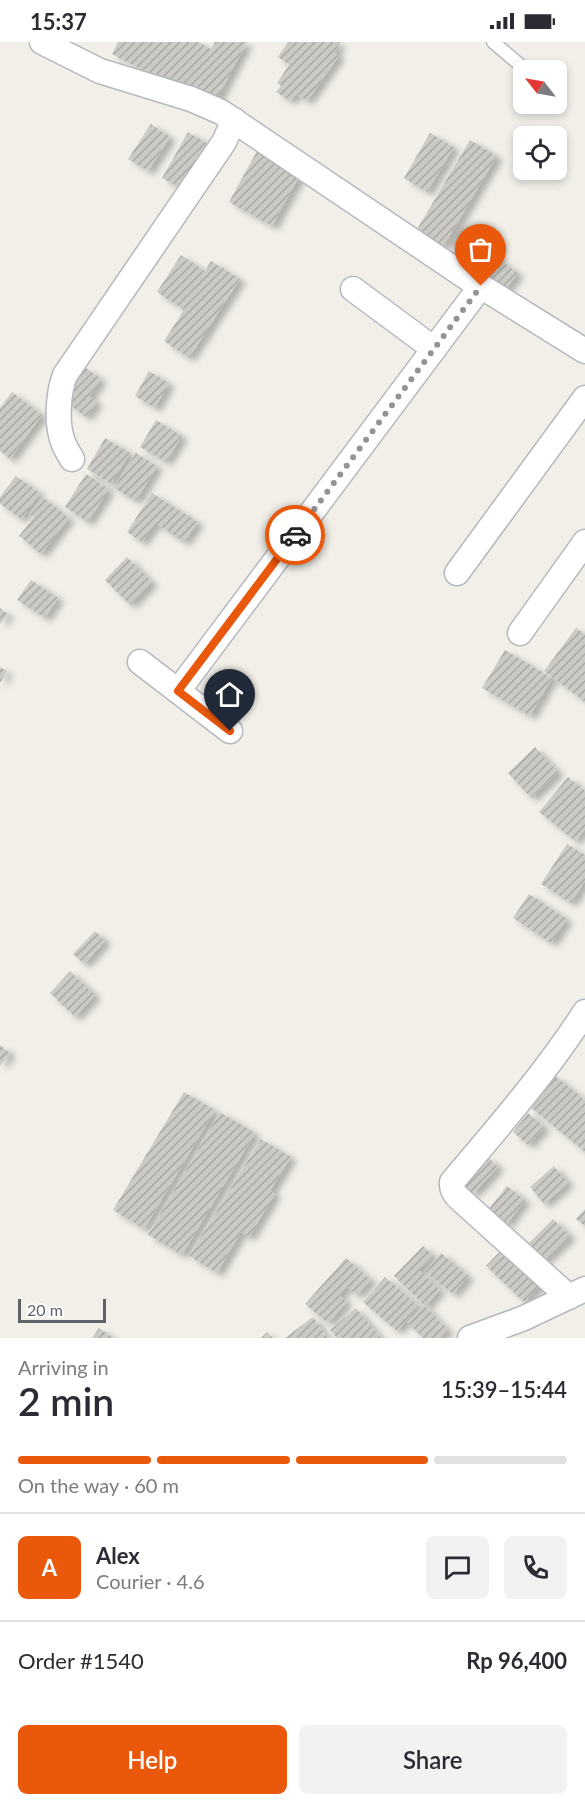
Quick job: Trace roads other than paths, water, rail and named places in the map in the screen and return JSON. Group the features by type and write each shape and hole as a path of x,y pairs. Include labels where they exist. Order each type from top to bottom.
{"street":[{"path":"42,42 100,71 191,99 220,112 481,286 585,351"},
{"path":"72,459 63,443 60,429 59,391 65,375 224,142 234,120"},
{"path":"178,691 481,286"},
{"path":"353,289 434,349"},
{"path":"457,573 585,398"},
{"path":"520,633 585,542"},
{"path":"140,662 230,731"},
{"path":"470,1338 524,1318 577,1293 461,1200 453,1192 451,1186 524,1098 559,1052 585,1012"}],"lane":[{"path":"493,42 514,60"}]}
